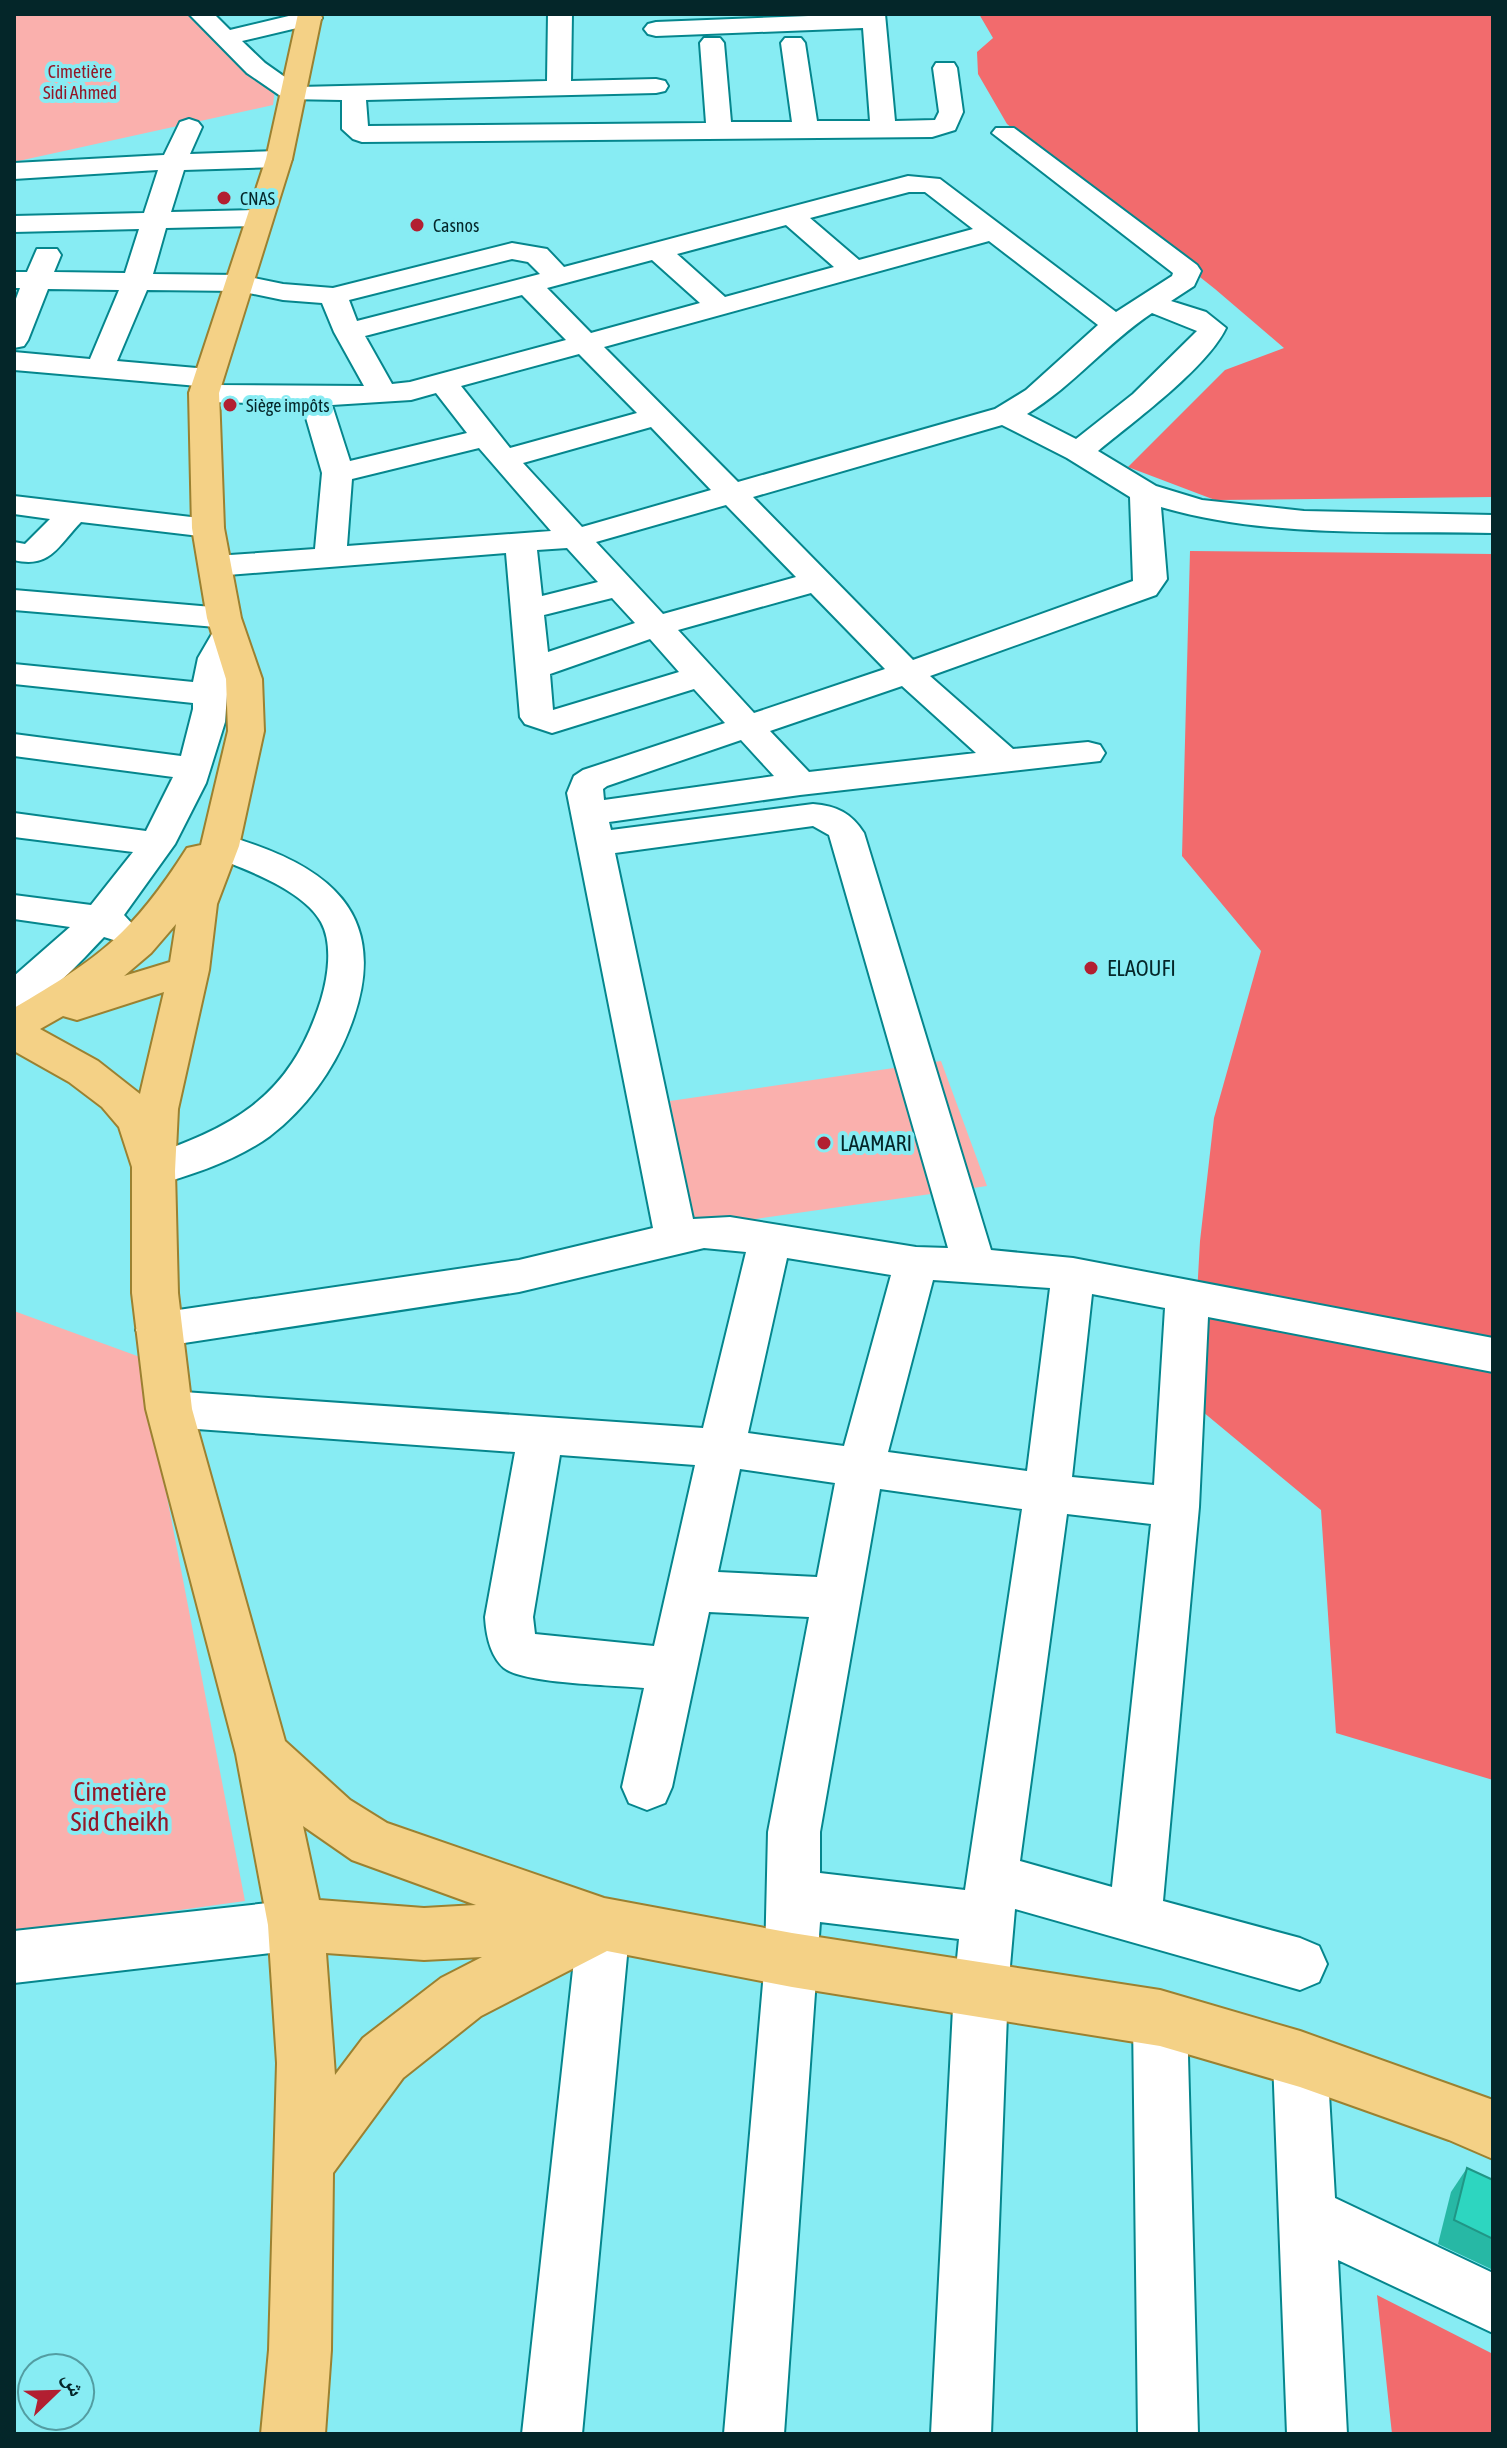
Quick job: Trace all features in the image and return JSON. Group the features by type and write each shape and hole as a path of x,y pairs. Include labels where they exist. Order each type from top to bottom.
{"main road":[{"path":"293,2434 300,2350 306,2063 296,1925 262,1754 169,1409 158,1330 153,1171 157,1109 189,970 198,904 220,846 246,731 244,679 226,626 208,528 206,386 279,159 310,16"},
{"path":"14,1029 111,966 139,941 185,884 228,806"},
{"path":"14,1029 189,970"},
{"path":"14,1029 90,1076 123,1102 138,1124 153,1171"},
{"path":"262,1754 331,1817 371,1842 604,1924 792,1960 1160,2018 1300,2059 1458,2114 1493,2130"},
{"path":"296,1925 424,1934 604,1924"},
{"path":"305,2162 383,2058 461,1997 604,1924"}],"street":[{"path":"201,14 269,78 294,94 656,86"},
{"path":"559,89 560,14"},
{"path":"225,38 310,16"},
{"path":"655,128 655,22 874,17 883,128"},
{"path":"712,43 719,127"},
{"path":"793,43 805,127"},
{"path":"354,93 354,124 362,134 719,127 932,129 946,125 951,112 945,68"},
{"path":"101,366 137,280 173,163 189,127"},
{"path":"215,566 577,538 1005,415 1036,396 1115,325 1188,276 1187,271 1005,133"},
{"path":"14,171 83,165 279,159"},
{"path":"14,340 26,280 58,222 83,165"},
{"path":"348,332 792,216 884,202 908,184 931,184 1115,325"},
{"path":"792,216 853,269"},
{"path":"14,224 258,218"},
{"path":"14,361 101,366 206,386 314,396 383,394 442,382 853,269 927,237 992,232"},
{"path":"26,280 239,283 283,292 333,296 512,251 537,255 558,277"},
{"path":"658,251 719,306"},
{"path":"528,285 736,494 907,673 1005,761"},
{"path":"333,296 348,332 383,394"},
{"path":"1078,452 1143,400 1212,332 1212,328 1196,318 1149,303"},
{"path":"442,382 495,448 654,627 800,784"},
{"path":"314,396 337,473 330,557"},
{"path":"1005,415 1078,452 1145,493 1200,509 1268,516 1493,524"},
{"path":"337,473 495,448 659,416"},
{"path":"676,1237 585,793 586,784 595,778 907,673 1145,588 1151,579 1145,493"},
{"path":"14,505 208,528"},
{"path":"20,562 74,512"},
{"path":"521,543 537,717 552,722 700,676"},
{"path":"534,668 654,627 819,581"},
{"path":"528,609 619,587"},
{"path":"14,600 226,626 213,664 208,694 209,723 194,769 157,844 102,919 53,967 14,996"},
{"path":"14,674 208,694"},
{"path":"14,745 194,769"},
{"path":"593,828 800,784 1088,753"},
{"path":"593,828 813,815 828,816 839,823 846,833 974,1265"},
{"path":"14,825 157,844"},
{"path":"153,1171 236,1139 289,1096 316,1063 335,1020 346,981 347,960 337,915 318,895 276,869 220,846"},
{"path":"14,907 102,919 139,941"},
{"path":"158,1330 519,1276 704,1232 916,1263 1073,1274 1493,1355"},
{"path":"647,1787 692,1591 719,1448 770,1240"},
{"path":"754,2434 792,1960 794,1832 861,1467 916,1263"},
{"path":"961,2434 981,1989 990,1898 1047,1493 1073,1274"},
{"path":"1135,1919 1176,1507 1187,1296"},
{"path":"169,1409 719,1448 1047,1493 1176,1507"},
{"path":"540,1437 509,1617 511,1639 517,1651 526,1656 673,1669"},
{"path":"692,1591 837,1598"},
{"path":"794,1894 990,1898 1135,1919 1300,1964"},
{"path":"552,2434 604,1924"},
{"path":"14,1957 296,1925"},
{"path":"1160,2018 1168,2434"},
{"path":"1300,2059 1317,2434"},
{"path":"1307,2215 1493,2304"}],"green space":[{"name":"Cimetière Sidi Ahmed","path":"14,14 198,14 275,89 273,105 14,162"},
{"name":"LAAMARI","path":"941,1061 987,1186 692,1228 670,1101"},
{"name":"Cimetière Sid Cheikh","path":"14,1311 140,1357 245,1901 14,1933"}],"shaded area":[{"path":"979,14 1493,14 1493,497 1215,500 1128,467 1225,370 1284,348 1215,289 1007,124 978,74 977,52 993,38"},
{"path":"1190,551 1493,554 1493,1780 1336,1733 1321,1510 1191,1402 1200,1241 1214,1118 1261,951 1182,856"},
{"path":"1377,2295 1493,2354 1493,2434 1392,2434"}],"building":[{"path":"1467,2168 1493,2180 1493,2239 1454,2220"}],"place":[{"name":"CNAS","path":"224,198"},
{"name":"Casnos","path":"417,225"},
{"name":"Siège impôts","path":"230,405"},
{"name":"ELAOUFI","path":"1091,968"},
{"name":"LAAMARI","path":"824,1143"}]}
